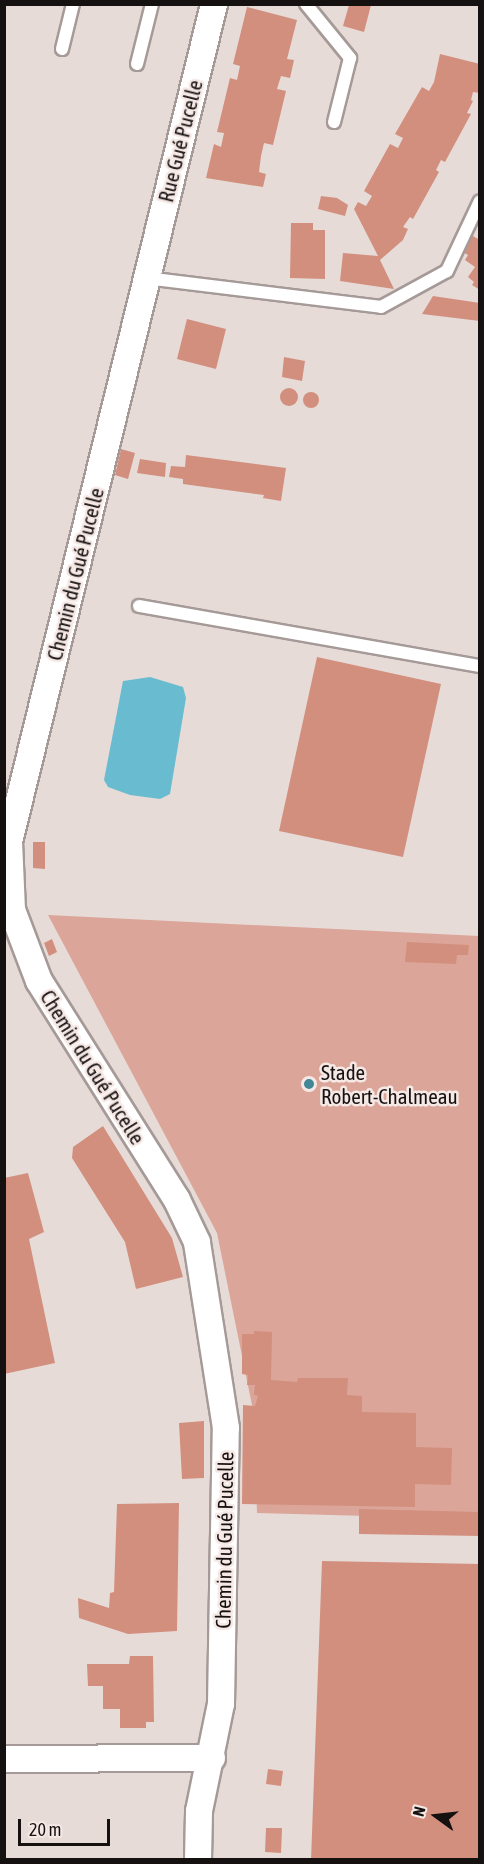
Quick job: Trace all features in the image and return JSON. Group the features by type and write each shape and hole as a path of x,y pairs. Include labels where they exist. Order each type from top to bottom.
{"street":[{"name":"Rue Gué Pucelle","path":"146,278 214,4"},
{"name":"Chemin du Gué Pucelle","path":"146,278 12,831 9,854 12,910 39,981 177,1200 197,1242 226,1428 221,1704 212,1758 199,1811 198,1860"},
{"path":"4,1759 212,1758"}],"lane":[{"path":"62,49 73,4"},
{"path":"137,64 152,4"},
{"path":"306,4 350,58 334,122"},
{"path":"146,278 381,307 447,271 480,201"},
{"path":"139,606 480,666"}],"shaded area":[{"name":"Stade Robert-Chalmeau","path":"48,915 479,936 479,1519 257,1513 254,1415 217,1233"}],"water":[{"path":"150,677 183,687 186,698 170,794 160,799 130,795 108,787 104,780 123,681"}],"building":[{"path":"349,5 371,5 364,32 343,26"},
{"path":"247,7 297,20 287,59 294,60 290,78 281,76 277,89 286,91 273,145 264,143 261,156 259,172 266,174 263,187 206,178 214,144 221,147 224,133 217,132 230,78 237,80 240,66 233,64"},
{"path":"440,54 480,64 480,93 473,92 471,100 473,101 467,113 471,114 445,162 441,160 436,170 439,172 413,219 410,217 403,227 408,229 403,240 380,260 394,289 340,281 343,253 378,256 354,209 358,202 366,206 372,196 364,191 390,144 398,148 403,138 395,134 422,87 429,91 434,82"},
{"path":"321,196 337,198 348,205 345,216 318,209"},
{"path":"291,223 313,223 313,230 325,230 325,279 290,278"},
{"path":"471,235 480,240 480,290 472,285 474,282 468,277 475,267 465,260 468,255 461,251"},
{"path":"433,296 480,303 480,321 422,314"},
{"path":"187,319 226,329 216,369 177,359"},
{"path":"284,357 305,361 302,381 282,377"},
{"path":"289,388 297,393 298,397 293,405 289,406 281,401 280,397 285,389"},
{"path":"311,392 317,394 319,400 317,406 311,408 305,406 303,400 305,394"},
{"path":"121,449 135,453 128,479 115,475"},
{"path":"186,455 286,468 281,501 263,498 264,495 183,484 183,479 169,477 171,466 185,467"},
{"path":"140,459 166,463 165,477 137,473"},
{"path":"317,657 441,684 403,857 279,831"},
{"path":"33,842 45,842 45,869 33,868"},
{"path":"52,939 57,952 49,956 44,943"},
{"path":"407,942 469,945 468,955 457,955 456,964 405,962"},
{"path":"103,1126 172,1238 183,1277 136,1289 125,1242 72,1158 73,1147"},
{"path":"28,1173 44,1232 29,1239 55,1363 4,1374 4,1178"},
{"path":"254,1331 272,1332 271,1380 297,1382 298,1378 348,1378 347,1395 362,1396 362,1412 416,1413 416,1447 452,1448 451,1485 415,1484 415,1507 242,1504 243,1405 255,1406 258,1396 254,1395 255,1385 247,1385 248,1375 242,1374 242,1334 254,1334"},
{"path":"204,1421 204,1478 182,1479 179,1423"},
{"path":"179,1503 177,1631 128,1634 79,1618 78,1598 109,1608 110,1593 114,1592 117,1504"},
{"path":"359,1509 480,1512 480,1536 359,1534"},
{"path":"322,1561 480,1564 480,1860 311,1860"},
{"path":"130,1656 153,1656 154,1722 146,1722 146,1728 120,1728 120,1709 103,1709 103,1686 88,1686 87,1664 129,1664"},
{"path":"268,1769 283,1771 281,1786 266,1784"},
{"path":"266,1828 282,1828 281,1853 265,1852"}],"place":[{"name":"Stade Robert-Chalmeau","path":"309,1084"}]}
